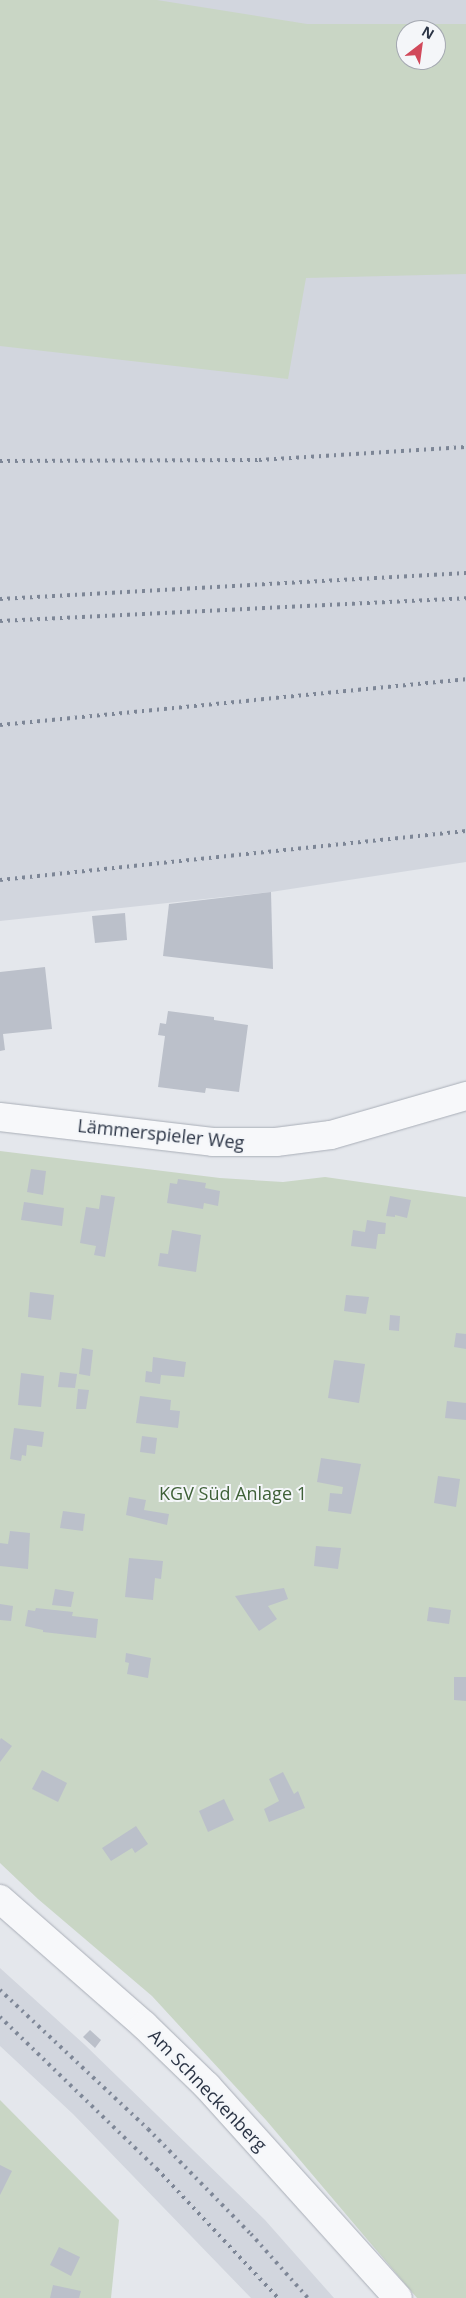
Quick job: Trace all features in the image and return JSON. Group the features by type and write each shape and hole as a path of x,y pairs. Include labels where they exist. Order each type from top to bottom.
{"street":[{"name":"Lämmerspieler Weg","path":"0,1116 168,1138 213,1142 268,1143 331,1135 466,1096"},
{"name":"Am Schneckenberg","path":"0,1899 144,2025 207,2086 398,2298"}],"shaded area":[{"path":"0,0 466,0 466,862 271,892 0,921"},
{"path":"0,1968 85,2045 265,2220 334,2298 251,2298 73,2114 0,2046"}],"green space":[{"path":"0,0 157,0 307,24 396,24 396,70 446,70 446,24 466,24 466,274 306,278 288,379 0,346"},
{"name":"KGV Süd Anlage 1","path":"0,1151 220,1178 283,1182 325,1177 466,1197 466,2298 417,2298 266,2120 152,1996 38,1899 0,1863"},
{"path":"0,2100 119,2220 111,2298 0,2298"}],"building":[{"path":"271,892 273,969 163,956 169,904"},
{"path":"125,913 127,940 95,943 92,916"},
{"path":"45,967 52,1029 3,1034 5,1050 0,1051 0,972"},
{"path":"168,1011 214,1017 214,1020 248,1025 239,1092 206,1088 205,1093 158,1087 165,1036 158,1035 160,1023 166,1024"},
{"path":"31,1169 46,1171 43,1195 27,1192"},
{"path":"178,1179 206,1183 205,1188 220,1191 218,1206 204,1203 203,1209 167,1203 170,1183 177,1184"},
{"path":"101,1195 115,1197 105,1257 94,1255 96,1246 80,1243 86,1207 99,1209"},
{"path":"390,1196 411,1200 407,1218 395,1215 395,1217 386,1216"},
{"path":"24,1202 64,1208 62,1226 21,1220"},
{"path":"367,1220 386,1223 385,1234 378,1234 376,1249 351,1246 353,1230 365,1232"},
{"path":"172,1230 201,1235 196,1272 158,1266 160,1253 168,1254"},
{"path":"30,1292 54,1295 51,1320 28,1317"},
{"path":"346,1295 369,1297 366,1314 344,1311"},
{"path":"390,1315 400,1316 399,1331 389,1330"},
{"path":"456,1333 466,1334 466,1349 454,1347"},
{"path":"82,1348 93,1350 90,1376 79,1374"},
{"path":"153,1357 186,1362 184,1377 161,1375 160,1384 145,1382 146,1371 152,1372"},
{"path":"334,1360 365,1364 359,1403 328,1398"},
{"path":"60,1372 77,1374 75,1388 58,1387"},
{"path":"21,1373 44,1376 41,1407 18,1405"},
{"path":"78,1389 89,1390 86,1409 76,1409"},
{"path":"140,1396 171,1400 170,1410 180,1411 178,1428 136,1423"},
{"path":"447,1401 466,1403 466,1420 445,1418"},
{"path":"14,1428 44,1432 42,1447 27,1445 26,1456 22,1455 21,1461 10,1459"},
{"path":"142,1436 157,1438 155,1454 140,1452"},
{"path":"321,1458 361,1464 351,1514 328,1511 330,1493 342,1494 343,1487 317,1482"},
{"path":"438,1476 460,1479 456,1507 434,1503"},
{"path":"129,1497 146,1500 144,1510 169,1514 167,1525 126,1515"},
{"path":"63,1511 85,1514 83,1531 60,1528"},
{"path":"10,1531 30,1533 28,1569 0,1566 0,1543 8,1544"},
{"path":"316,1546 341,1548 338,1569 314,1566"},
{"path":"129,1558 163,1561 161,1579 155,1578 153,1600 125,1597"},
{"path":"284,1588 288,1599 268,1606 277,1619 259,1631 235,1596"},
{"path":"55,1589 74,1592 71,1607 52,1605"},
{"path":"0,1604 13,1606 11,1621 0,1620"},
{"path":"429,1607 451,1610 449,1624 427,1621"},
{"path":"36,1608 73,1612 72,1616 98,1619 96,1638 43,1632 43,1630 25,1626 28,1610 35,1611"},
{"path":"126,1653 151,1658 148,1678 127,1674 129,1663 125,1662"},
{"path":"454,1677 466,1677 466,1701 454,1700"},
{"path":"1,1738 12,1746 0,1762 0,1740"},
{"path":"42,1770 67,1783 58,1802 32,1789"},
{"path":"283,1772 294,1794 298,1791 305,1808 269,1822 264,1809 279,1801 269,1779"},
{"path":"224,1799 234,1820 208,1832 199,1811"},
{"path":"136,1826 148,1844 135,1853 132,1848 111,1861 102,1848"},
{"path":"90,2030 101,2040 95,2048 83,2037"},
{"path":"0,2165 12,2171 0,2195"},
{"path":"59,2247 80,2257 71,2276 50,2265"},
{"path":"53,2285 81,2291 79,2298 50,2298"}],"railway":[{"path":"0,461 259,460 466,447"},
{"path":"0,599 466,573"},
{"path":"0,621 466,598"},
{"path":"0,725 466,679"},
{"path":"0,880 466,831"},
{"path":"0,1990 148,2129 251,2234 308,2298"},
{"path":"0,2017 157,2169 278,2298"}]}
